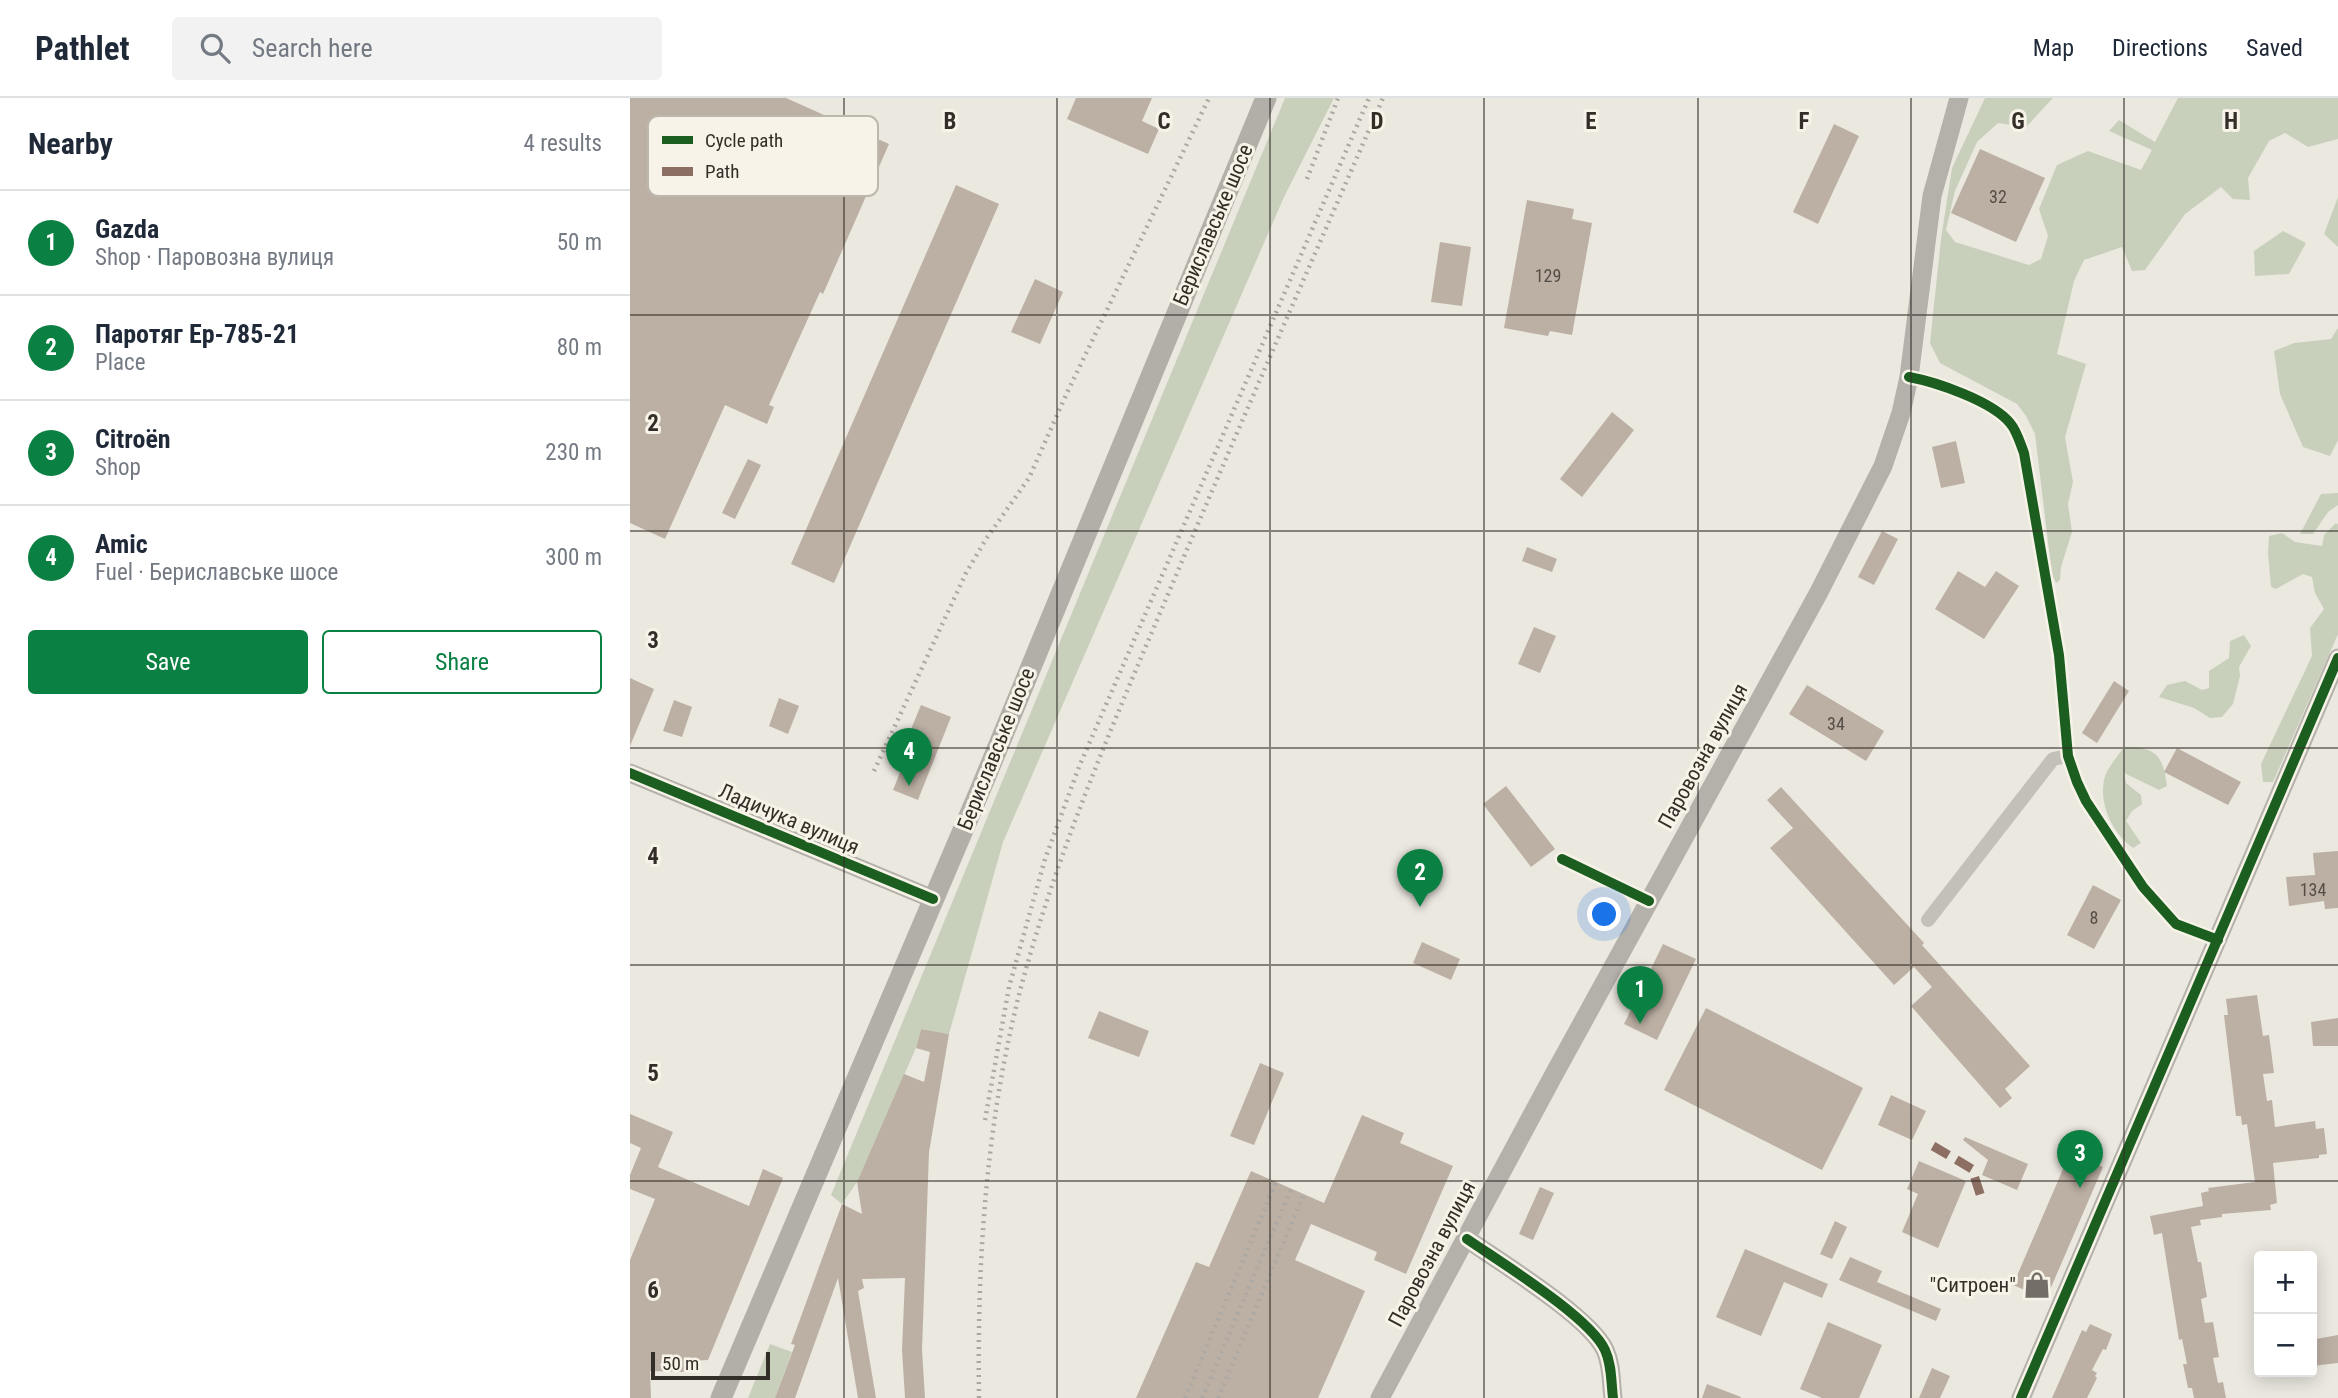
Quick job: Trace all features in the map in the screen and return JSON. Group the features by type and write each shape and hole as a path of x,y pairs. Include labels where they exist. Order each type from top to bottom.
{"main road":[{"name":"Бериславське шосе","path":"721,1398 933,899 1266,98"},
{"name":"Паровозна вулиця","path":"1380,1398 1819,592 1883,466 1894,439 1909,377 1932,196 1959,98"},
{"path":"2021,1398 2338,659"},
{"name":"Ладичука вулиця","path":"630,773 933,899"},
{"path":"1467,1239 1569,1311 1598,1338 1609,1364 1609,1397"}],"street":[{"path":"1909,377 1934,381 1994,410 2010,423 2024,453 2059,655 2068,756 2086,801 2143,887 2176,924 2218,940"},
{"path":"1928,920 2053,759 2068,756"},
{"path":"1562,859 1649,901"}],"green space":[{"path":"1285,98 1334,98 1284,197 1003,842 949,1034 921,1029 916,1048 857,1182 842,1204 831,1195"},
{"path":"1985,98 2053,98 2026,127 1998,123 1977,142 1955,191 1946,230 1955,242 2029,265 2041,259 2048,236 2039,209 2057,165 2088,151 2141,170 2152,150 2109,131 2119,120 2155,142 2178,98 2338,98 2338,139 2308,147 2285,133 2269,141 2248,178 2250,200 2233,199 2221,187 2185,214 2145,270 2132,271 2122,247 2084,260 2074,281 2057,354 2086,364 2065,437 2073,482 2068,504 2072,532 2061,567 2060,580 2056,583 2052,575 2035,434 2026,416 2017,404 1940,363 1930,343 1952,168"},
{"path":"2338,197 2338,247 2324,234"},
{"path":"2283,231 2306,243 2289,274 2255,276 2254,251"},
{"path":"2338,328 2338,440 2330,456 2303,447 2280,394 2274,351 2294,343 2331,339"},
{"path":"2338,493 2338,505 2328,512 2313,534 2300,534 2321,494"},
{"path":"2336,523 2338,634 2273,782 2263,782 2261,764 2312,656 2310,628 2324,609 2315,593 2312,577 2303,574 2276,589 2271,587 2269,536 2282,533 2295,542 2322,546 2324,535"},
{"path":"2244,635 2251,646 2239,667 2240,676 2233,704 2222,717 2210,718 2194,708 2159,697 2167,685 2185,681 2202,690 2209,688 2209,671 2229,658 2230,641"},
{"path":"2124,747 2144,749 2156,755 2163,767 2167,786 2159,790 2124,773 2126,783 2141,795 2142,804 2132,811 2126,821 2141,843 2133,848 2119,835 2109,818 2103,790 2105,776"},
{"path":"770,1344 792,1352 775,1398 748,1398"}],"building":[{"path":"630,98 786,98 826,116 648,116 648,196 866,196 823,294 820,292 769,405 774,407 767,424 725,405 665,539 630,523"},
{"path":"1076,98 1152,98 1142,121 1159,129 1148,154 1067,119"},
{"path":"1834,124 1859,136 1818,224 1793,212"},
{"path":"878,139 889,144 878,169"},
{"path":"1980,149 2045,178 2016,242 1951,213"},
{"path":"956,185 999,204 834,583 791,564"},
{"path":"1527,200 1574,209 1572,219 1592,223 1572,335 1550,331 1548,336 1504,328"},
{"path":"1440,242 1471,247 1462,306 1431,302"},
{"path":"1035,279 1063,292 1040,344 1011,332"},
{"path":"1612,412 1634,430 1582,497 1560,479"},
{"path":"1956,441 1965,483 1941,488 1932,447"},
{"path":"748,459 761,465 735,519 722,513"},
{"path":"1882,531 1898,539 1874,585 1858,577"},
{"path":"1527,547 1557,559 1552,572 1522,561"},
{"path":"1958,571 1985,587 1996,571 2019,586 1984,639 1935,609"},
{"path":"1534,627 1556,636 1540,673 1518,664"},
{"path":"630,678 654,689 630,746"},
{"path":"2114,681 2129,691 2097,743 2082,733"},
{"path":"1807,685 1884,731 1866,761 1789,714"},
{"path":"779,698 799,706 788,734 769,726"},
{"path":"674,700 692,707 682,737 663,731"},
{"path":"921,705 951,717 918,800 893,790 901,770 895,768"},
{"path":"2177,748 2241,782 2228,805 2164,772"},
{"path":"1506,786 1555,849 1531,867 1483,804"},
{"path":"1781,787 1924,943 1922,945 2030,1066 2005,1089 2012,1098 2000,1108 1911,1006 1932,987 1914,967 1894,985 1770,848 1793,828 1767,800"},
{"path":"2338,851 2338,908 2325,909 2324,901 2289,906 2286,877 2315,875 2313,853"},
{"path":"2093,885 2121,900 2094,949 2067,935"},
{"path":"1422,942 1460,959 1451,980 1413,963"},
{"path":"1663,944 1696,959 1657,1040 1624,1024"},
{"path":"2257,995 2263,1036 2269,1035 2274,1073 2263,1074 2267,1101 2272,1100 2275,1127 2315,1121 2316,1129 2324,1128 2327,1154 2319,1155 2319,1158 2273,1163 2277,1203 2270,1205 2271,1210 2222,1214 2222,1217 2200,1220 2201,1225 2191,1227 2207,1297 2201,1299 2205,1323 2213,1322 2219,1357 2213,1358 2218,1383 2223,1382 2226,1398 2194,1398 2192,1388 2188,1388 2183,1364 2187,1364 2182,1339 2179,1340 2162,1233 2154,1235 2150,1216 2203,1206 2201,1193 2209,1191 2208,1188 2255,1182 2247,1124 2242,1125 2241,1116 2236,1116 2224,1015 2228,1015 2226,999"},
{"path":"1706,1008 1863,1088 1822,1170 1664,1090"},
{"path":"1099,1011 1149,1031 1139,1057 1088,1038"},
{"path":"2338,1018 2338,1046 2313,1046 2311,1022"},
{"path":"921,1029 949,1034 929,1152 922,1350 925,1398 905,1398 902,1350 905,1278 862,1279 864,1288 858,1291 876,1398 858,1398 838,1278 795,1398 775,1398 795,1345 791,1344 842,1204 862,1214 857,1182 904,1074 924,1082 930,1052 916,1048"},
{"path":"1260,1063 1284,1073 1254,1145 1230,1136"},
{"path":"1891,1095 1926,1111 1912,1140 1878,1125"},
{"path":"630,1114 673,1132 658,1167 749,1206 763,1169 783,1178 708,1360 690,1361 686,1372 650,1371 651,1398 630,1398 630,1260 655,1199 630,1189 630,1175 641,1148 630,1143"},
{"path":"1362,1115 1404,1133 1400,1143 1453,1166 1406,1274 1374,1260 1377,1252 1311,1224 1295,1260 1365,1291 1318,1398 1136,1398 1196,1262 1209,1267 1251,1171 1324,1203"},
{"path":"1965,1137 2028,1164 2017,1190 1982,1175 1988,1160 1963,1140"},
{"path":"2070,1153 2103,1167 2046,1299 2013,1285"},
{"path":"1919,1161 1966,1181 1938,1248 1902,1232 1918,1194 1907,1189"},
{"path":"1540,1187 1554,1193 1533,1240 1519,1234"},
{"path":"1835,1221 1847,1227 1832,1259 1820,1254"},
{"path":"1745,1249 1828,1284 1822,1298 1784,1282 1761,1336 1716,1317"},
{"path":"1850,1257 1882,1271 1877,1282 1941,1309 1936,1321 1839,1280"},
{"path":"1828,1322 1882,1345 1859,1398 1822,1398 1800,1389"},
{"path":"2090,1324 2112,1334 2106,1350 2103,1349 2092,1370 2097,1373 2097,1378 2087,1398 2052,1398 2082,1330 2086,1332"},
{"path":"2338,1335 2338,1363 2317,1365 2317,1339"},
{"path":"1932,1368 1950,1376 1940,1398 1919,1398"},
{"path":"1707,1384 1741,1397 1702,1398"}],"railway":[{"path":"874,771 966,573 986,539 1029,478 1209,98"},
{"path":"1307,179 1338,98"},
{"path":"985,1120 1009,987 1045,859 1079,767 1369,98"},
{"path":"979,1398 982,1243 992,1140 1009,1037 1035,937 1068,839 1126,694 1383,98"},
{"path":"1185,1398 1276,1182"},
{"path":"1202,1398 1291,1189"},
{"path":"1218,1398 1304,1194"}],"marked path":[{"path":"1933,1146 1972,1169 1981,1197"}],"cycle path":[{"path":"1909,377 1934,383 1977,400 2002,415 2015,430 2024,453 2059,655 2068,756 2077,782 2086,801 2143,887 2176,924 2218,940"},
{"path":"2021,1398 2338,658"},
{"path":"630,773 933,899"},
{"path":"1562,859 1649,901"},
{"path":"1467,1239 1563,1306 1596,1337 1609,1362 1613,1398"}],"place":[{"name":"Amic","path":"909,786"},
{"name":"Паротяг Ер-785-21","path":"1420,907"},
{"name":"Gazda","path":"1640,1024"},
{"name":"Citroën","path":"2080,1188"},
{"name":"\"Ситроен\"","path":"2037,1285"}]}
